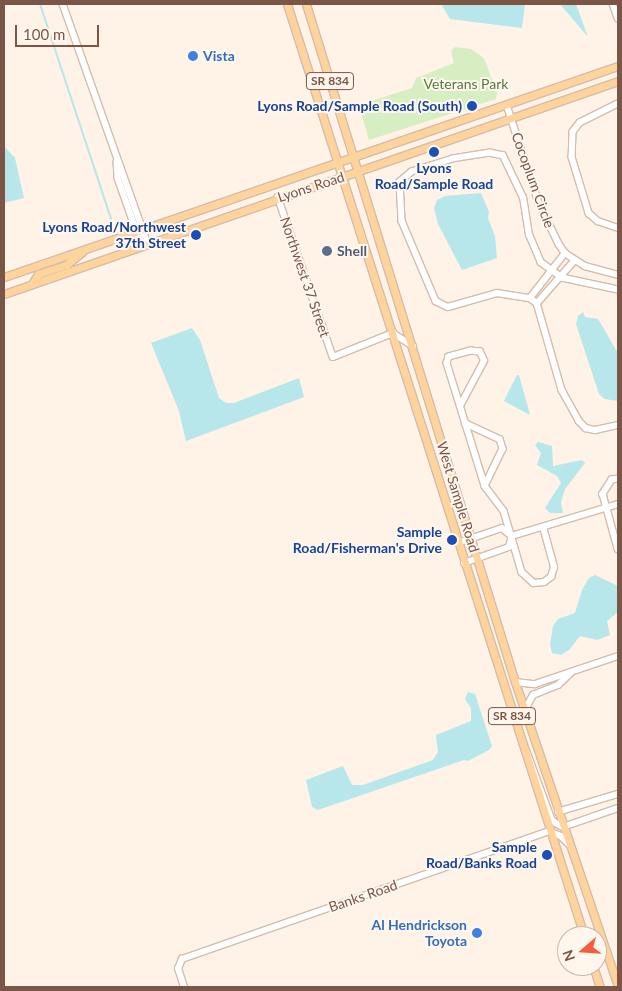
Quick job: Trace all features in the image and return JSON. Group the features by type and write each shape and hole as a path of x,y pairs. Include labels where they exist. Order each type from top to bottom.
{"main road":[{"name":"West Sample Road","path":"287,4 393,333 520,741 581,926"},
{"name":"West Sample Road","path":"306,4 413,346 515,682 618,987"},
{"name":"Lyons Road","path":"4,277 139,229 355,158 618,66"},
{"name":"Lyons Road","path":"4,294 618,80"},
{"path":"32,284 38,274 66,265 88,247"}],"street":[{"path":"63,4 116,160 118,178 145,245"},
{"path":"613,4 618,18"},
{"path":"618,104 580,123 573,132 572,157 589,213 598,221 618,228"},
{"name":"Cocoplum Circle","path":"507,105 550,231 566,253 575,260 600,272 618,275"},
{"name":"Cocoplum Circle","path":"537,303 530,298 497,293 441,306 436,301 402,221 400,182 412,172 453,159 490,153 503,156 523,198 533,247 542,263 559,276 577,278 593,287 618,290"},
{"name":"Northwest 37 Street","path":"278,197 333,357 393,333"},
{"path":"530,298 566,253"},
{"path":"575,260 537,303 568,405 586,428 595,430 618,425"},
{"path":"393,333 413,346"},
{"path":"460,406 484,361 480,352 471,350 449,358 447,363 465,423 485,486 504,510 522,572 534,583 544,582 551,577 554,567 542,526"},
{"path":"465,423 500,439 503,450 485,486"},
{"path":"618,479 612,480 603,494 605,508 618,549"},
{"path":"512,536 618,504"},
{"path":"458,543 502,528 512,536"},
{"path":"464,563 509,547 512,536"},
{"path":"515,682 535,684 618,656"},
{"path":"524,710 533,695 558,685 573,672"},
{"path":"520,741 532,759 552,820 563,827 618,808"},
{"path":"558,812 618,794"},
{"path":"549,831 561,836 570,846"},
{"name":"Banks Road","path":"184,987 178,963 182,958 549,831"}],"green space":[{"name":"Veterans Park","path":"455,47 471,49 484,58 497,93 496,99 369,140 359,105 412,88 416,78 454,63 451,51"}],"water":[{"path":"441,4 525,4 522,28 450,19"},
{"path":"560,4 576,4 588,37"},
{"path":"4,146 15,158 24,198 4,203"},
{"path":"481,193 489,212 488,218 495,236 497,258 462,270 438,224 434,208 437,200 445,196"},
{"path":"583,312 585,317 598,319 618,353 618,401 605,399 599,394 576,324 578,316"},
{"path":"192,328 200,340 219,398 226,403 234,403 299,378 304,397 186,441 179,411 151,343"},
{"path":"517,375 519,375 530,415 504,401"},
{"path":"538,442 552,446 553,466 582,460 585,463 565,489 561,502 563,513 550,513 545,508 561,483 557,476 537,465 541,453 535,445"},
{"path":"595,575 618,586 618,612 607,621 610,635 597,640 580,636 569,650 561,655 552,653 550,644 553,626 558,619 575,613 582,590 589,578"},
{"path":"468,692 475,694 492,746 489,750 468,761 464,760 318,810 312,807 306,780 343,766 352,785 363,785 433,760 438,752 436,735 471,721 471,708 465,699"}],"waterway":[{"path":"40,4 111,219"}],"place":[{"name":"Vista","path":"193,56"},
{"name":"Lyons Road/Sample Road (South)","path":"472,106"},
{"name":"Lyons Road/Sample Road","path":"434,152"},
{"name":"Lyons Road/Northwest 37th Street","path":"196,235"},
{"name":"Shell","path":"327,251"},
{"name":"Sample Road/Fisherman's Drive","path":"452,540"},
{"name":"Sample Road/Banks Road","path":"547,855"},
{"name":"Al Hendrickson Toyota","path":"477,933"}]}
